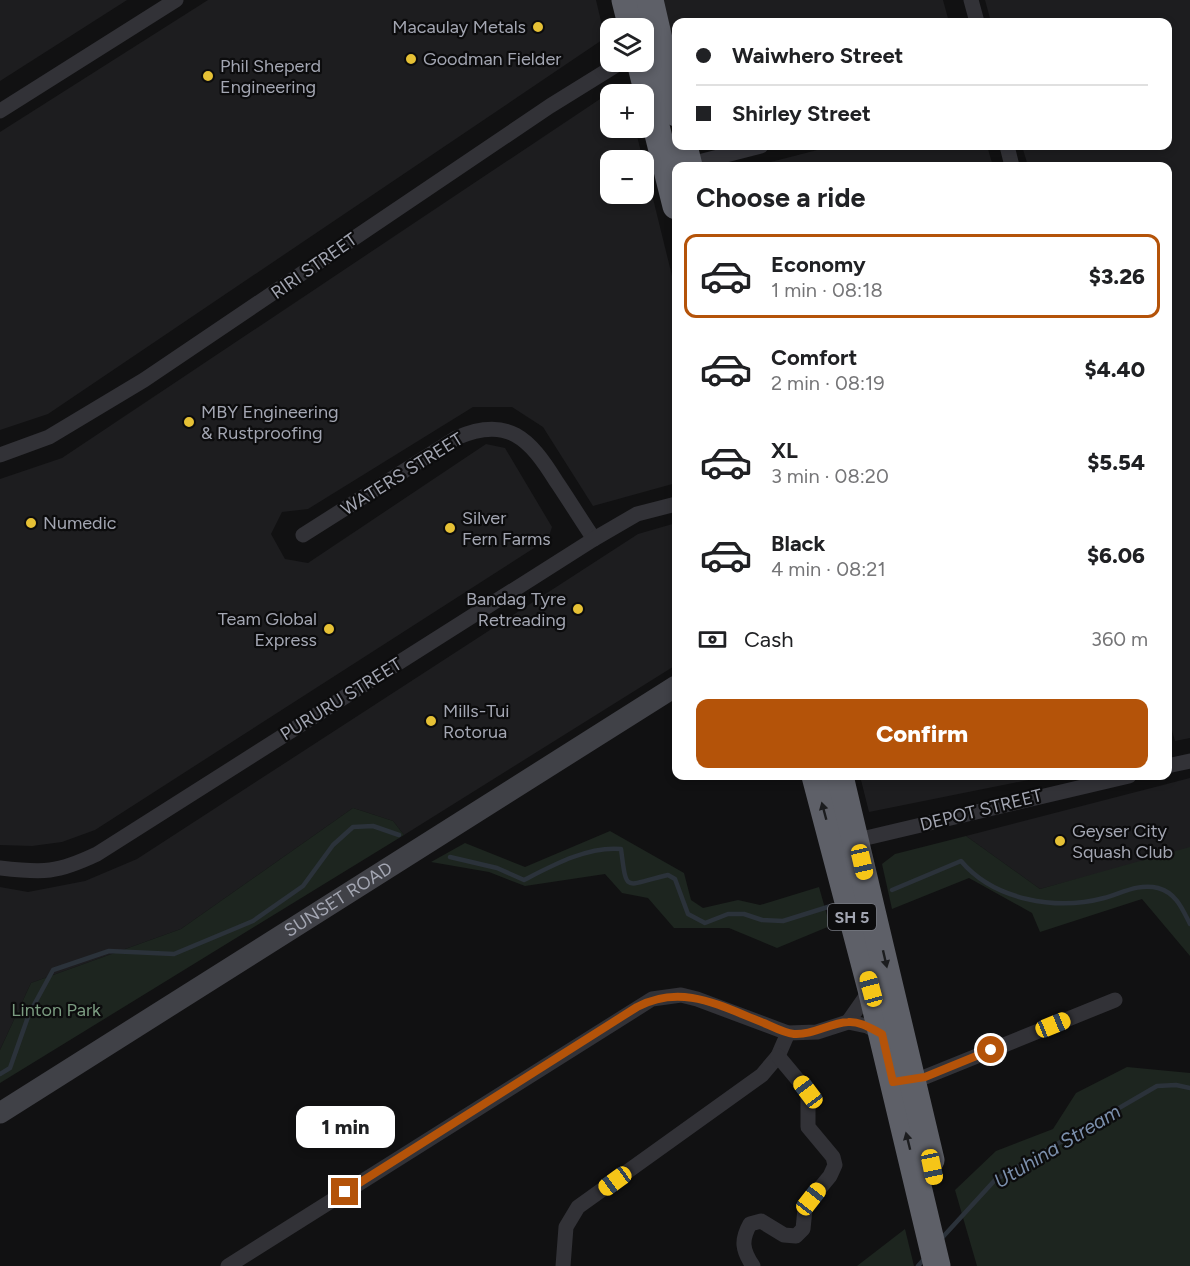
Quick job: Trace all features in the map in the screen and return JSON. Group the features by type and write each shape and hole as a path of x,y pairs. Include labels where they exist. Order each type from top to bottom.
{"highway":[{"path":"625,0 630,18"},
{"path":"650,0 650,18"},
{"path":"654,52 672,102"},
{"path":"644,72 672,141"},
{"name":"SH 5","path":"817,780 845,843 945,1261"},
{"name":"SH 5","path":"840,780 845,843 871,989 882,1034 903,1080"}],"main road":[{"name":"SUNSET ROAD","path":"0,1113 672,689"}],"street":[{"path":"0,111 176,0"},
{"path":"971,0 976,18"},
{"name":"RIRI STREET","path":"0,455 49,437 144,380 550,106 605,72"},
{"path":"686,162 742,150"},
{"name":"WATERS STREET","path":"303,535 456,438 474,430 491,428 521,436 538,452 594,539"},
{"name":"PURURU STREET","path":"0,868 34,872 66,868 97,854 594,539 637,514 672,505"},
{"path":"1172,765 1190,761"},
{"name":"DEPOT STREET","path":"845,843 1112,780"},
{"path":"848,1022 871,989"},
{"path":"228,1266 652,999 681,995 788,1032 817,1032 848,1022 867,1026 882,1034"},
{"path":"903,1080 925,1077 1115,1000"},
{"path":"563,1266 566,1227 578,1207 762,1075 778,1056 788,1032"},
{"path":"753,1266 745,1255 742,1238 750,1224 761,1221 784,1235 796,1236 803,1229 806,1209 811,1199 830,1176 834,1165 833,1156 808,1127 808,1092 778,1056"}],"shaded area":[{"path":"0,0 127,0 0,81"},
{"path":"208,0 596,0 600,18 600,41 48,414 0,430 0,132"},
{"path":"661,0 943,0 948,18 672,18 672,61"},
{"path":"985,0 1190,0 1190,738 1175,741 1172,730 1172,162 1027,162 1023,150 1172,150 1172,18 990,18"},
{"path":"600,99 600,138 638,138 640,150 600,150 600,204 654,203 672,276 672,484 593,506 543,427 512,407 473,407 308,509 282,512 271,534 285,559 308,563 486,444 505,448 552,527 548,539 95,830 62,842 32,846 0,845 0,479 62,458"},
{"path":"817,150 988,150 992,162 771,162"},
{"path":"672,524 672,668 404,835 393,821 353,808 181,929 31,983 0,1050 0,887 28,892 85,881 137,859 638,534"},
{"path":"1190,778 1190,849 1040,889 966,836"},
{"path":"861,780 1028,780 869,812"}],"green space":[{"name":"Linton Park","path":"353,808 393,821 404,835 0,1083 0,1050 31,983 181,929"},
{"path":"610,831 684,873 691,900 703,908 738,900 760,905 819,887 830,926 777,948 729,928 674,928 648,898 622,893 605,874 525,886 489,872 431,862 465,843 525,867"},
{"path":"966,836 1040,889 1190,847 1190,956 1142,899 1040,932 1032,913 969,878 892,909 882,864 895,854"},
{"path":"1127,1067 1190,1073 1190,1266 977,1266 955,1190 996,1151 1053,1129 1076,1093"},
{"path":"905,1229 914,1266 857,1266"}],"waterway":[{"path":"0,1074 10,1068 29,1014 53,970 109,951 174,954 253,921 303,886 333,845 353,827 373,826 399,835"},
{"path":"450,857 497,868 524,880 583,854 596,850 621,849 625,874 630,883 668,875 675,879 688,914 705,923 728,914 744,914 762,920 783,921 831,906"},
{"path":"892,890 961,861 991,885 1027,899 1046,902 1085,902 1131,889 1158,888 1174,897 1190,924"},
{"name":"Utuhina Stream","path":"941,1239 995,1180 1157,1086 1176,1085 1190,1088"},
{"name":"Utuhina Stream","path":"918,1266 926,1257"}],"place":[{"name":"Macaulay Metals","path":"538,27"},
{"name":"Goodman Fielder","path":"411,59"},
{"name":"Phil Sheperd Engineering","path":"208,76"},
{"name":"MBY Engineering & Rustproofing","path":"189,422"},
{"name":"Numedic","path":"31,523"},
{"name":"Silver Fern Farms","path":"450,528"},
{"name":"Bandag Tyre Retreading","path":"578,609"},
{"name":"Team Global Express","path":"329,629"},
{"name":"Mills-Tui Rotorua","path":"431,721"},
{"name":"Geyser City Squash Club","path":"1060,841"}],"route":[{"path":"345,1192 652,999 681,995 712,1003 795,1034 817,1032 848,1022 867,1026 882,1034 893,1082 925,1077 991,1050"}]}
